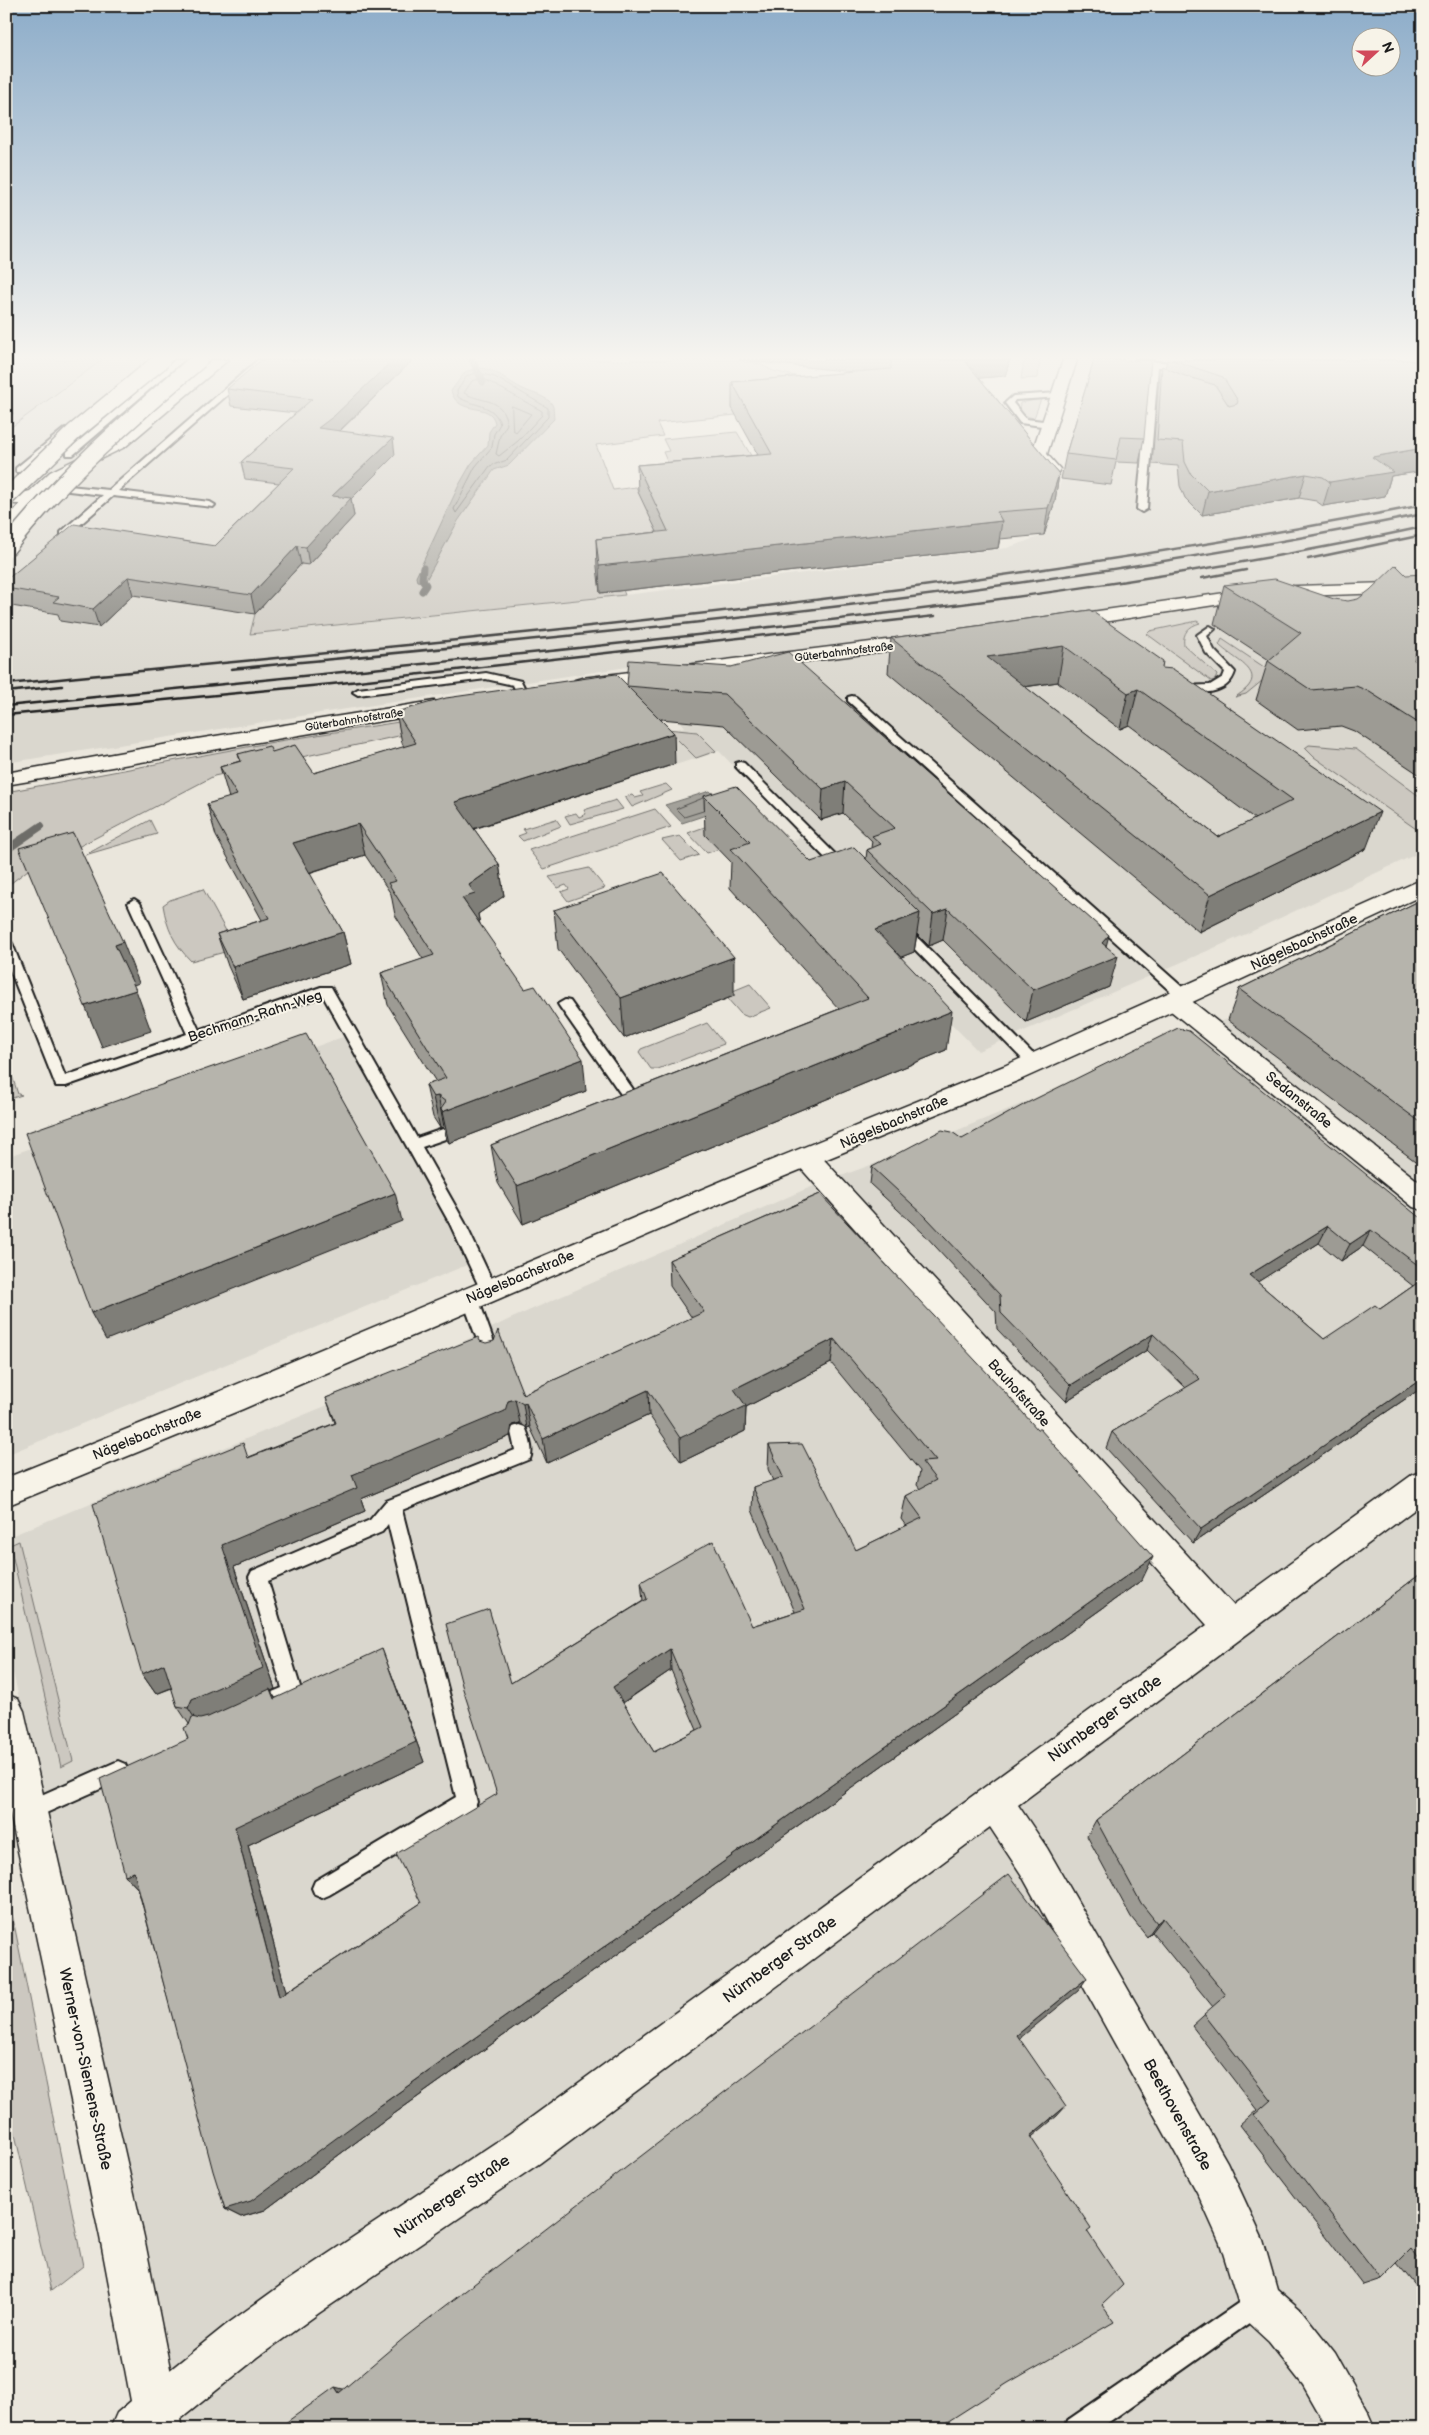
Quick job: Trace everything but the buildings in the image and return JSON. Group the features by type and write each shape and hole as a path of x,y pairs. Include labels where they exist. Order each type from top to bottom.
{"street":[{"path":"6,498 31,474"},
{"path":"6,498 27,498 66,474"},
{"path":"6,549 72,474"},
{"path":"6,531 46,485"},
{"path":"1048,624 1089,623 1267,592 1388,588 1423,584"},
{"path":"1388,588 1423,592"},
{"name":"Güterbahnhofstraße","path":"561,687 946,638"},
{"path":"494,698 541,690"},
{"name":"Güterbahnhofstraße","path":"6,780 191,746 455,704"},
{"name":"Nägelsbachstraße","path":"6,1492 1033,1062 1180,999 1423,886"},
{"name":"Sedanstraße","path":"1180,999 1423,1200"},
{"name":"Bauhofstraße","path":"807,1158 1231,1627"},
{"name":"Nürnberger Straße","path":"149,2422 250,2336 525,2148 1423,1484"},
{"name":"Werner-von-Siemens-Straße","path":"6,1711 122,2237 149,2422"},
{"name":"Beethovenstraße","path":"994,1802 1034,1861 1212,2177 1241,2240 1259,2302"},
{"path":"1259,2302 1285,2326 1319,2369 1353,2429"}],"lane":[{"path":"46,485 55,474"},
{"path":"64,534 133,474"},
{"path":"1142,509 1145,474"},
{"path":"46,485 210,505"},
{"path":"1171,682 1182,691 1208,688 1226,682 1230,678 1230,672 1205,644 1202,635 1210,629"},
{"path":"358,692 486,676 517,683 522,693"},
{"path":"852,699 1180,999"},
{"path":"740,765 852,878"},
{"path":"134,903 195,1036"},
{"path":"892,919 1033,1062"},
{"name":"Bechmann-Rahn-Weg","path":"6,943 61,1083 326,990 469,1246 492,1358"},
{"path":"565,1004 630,1096"},
{"path":"414,1145 443,1134"},
{"path":"258,1708 293,1693 258,1577 376,1526 392,1506 524,1454 519,1432"},
{"path":"322,1888 467,1802 392,1506"},
{"path":"28,1811 135,1763"},
{"path":"1077,2429 1259,2302"}],"shaded area":[{"path":"6,474 382,474 354,516 309,565 255,614 251,634 625,595 1007,548 1044,535 1063,474 1423,474 1423,851 1246,934 978,1051 779,846 802,837 719,751 503,820 481,791 684,727 641,665 333,711 6,763"},
{"path":"342,474 607,474 613,490 636,487 647,509 694,510 614,565 625,595 250,634 255,614 301,564 337,514 356,493"},
{"path":"1197,621 1200,623 1190,628 1185,634 1184,645 1217,675 1215,680 1211,681 1147,634 1150,631"},
{"path":"1222,639 1267,669 1268,676 1246,694 1235,697 1246,689 1251,682 1252,675 1242,663 1219,645"},
{"path":"449,714 454,724 214,776 78,847 64,842 6,887 6,792 279,741"},
{"path":"667,729 697,732 716,751 696,758"},
{"path":"1309,745 1356,749 1423,799 1423,829 1419,831 1314,757 1305,748"},
{"path":"666,784 672,790 632,807 625,797 632,795 635,798 643,796 640,792"},
{"path":"616,800 623,809 570,824 565,816 576,813 579,817 586,814 584,810"},
{"path":"655,809 671,827 544,869 529,850"},
{"path":"735,816 756,837 707,853 688,833"},
{"path":"556,819 561,826 523,841 518,836 526,833 523,829"},
{"path":"150,820 157,834 85,855"},
{"path":"680,836 699,855 681,861 662,840"},
{"path":"589,868 605,888 568,901 561,892 569,889 566,885 558,888 549,877"},
{"path":"203,889 236,949 191,961 172,936 163,905 170,900"},
{"path":"1423,924 1423,2429 185,2429 6,1641 6,1538 345,1398 510,1319 806,1189 895,1156 1237,1015"},
{"path":"750,984 771,1008 748,1017 741,1014 727,998 728,993"},
{"path":"707,1023 724,1044 658,1069 651,1069 639,1052 641,1049"},
{"path":"351,1034 474,1262 6,1455 6,1157"},
{"path":"6,1058 18,1094 22,1095 6,1100"},
{"path":"19,1541 73,1761 61,1767 10,1545"},
{"path":"6,1884 83,2266 51,2291 6,2095"}],"water":[{"path":"465,474 491,474 458,521 426,580 424,582 417,581 416,577"},
{"path":"710,791 727,808 682,823 665,805"}],"waterway":[{"path":"422,591 426,585 422,579 423,568"},
{"path":"6,850 41,826"}],"railway":[{"path":"6,684 362,650 717,612 894,590 1071,565 1247,537 1423,505"},
{"path":"231,669 680,624 978,588 1127,567 1423,514"},
{"path":"6,706 531,653 976,602 1245,562 1423,527"},
{"path":"1308,559 1423,535"},
{"path":"1202,578 1246,570"},
{"path":"6,715 332,684 935,616"},
{"path":"6,692 62,686"}]}
